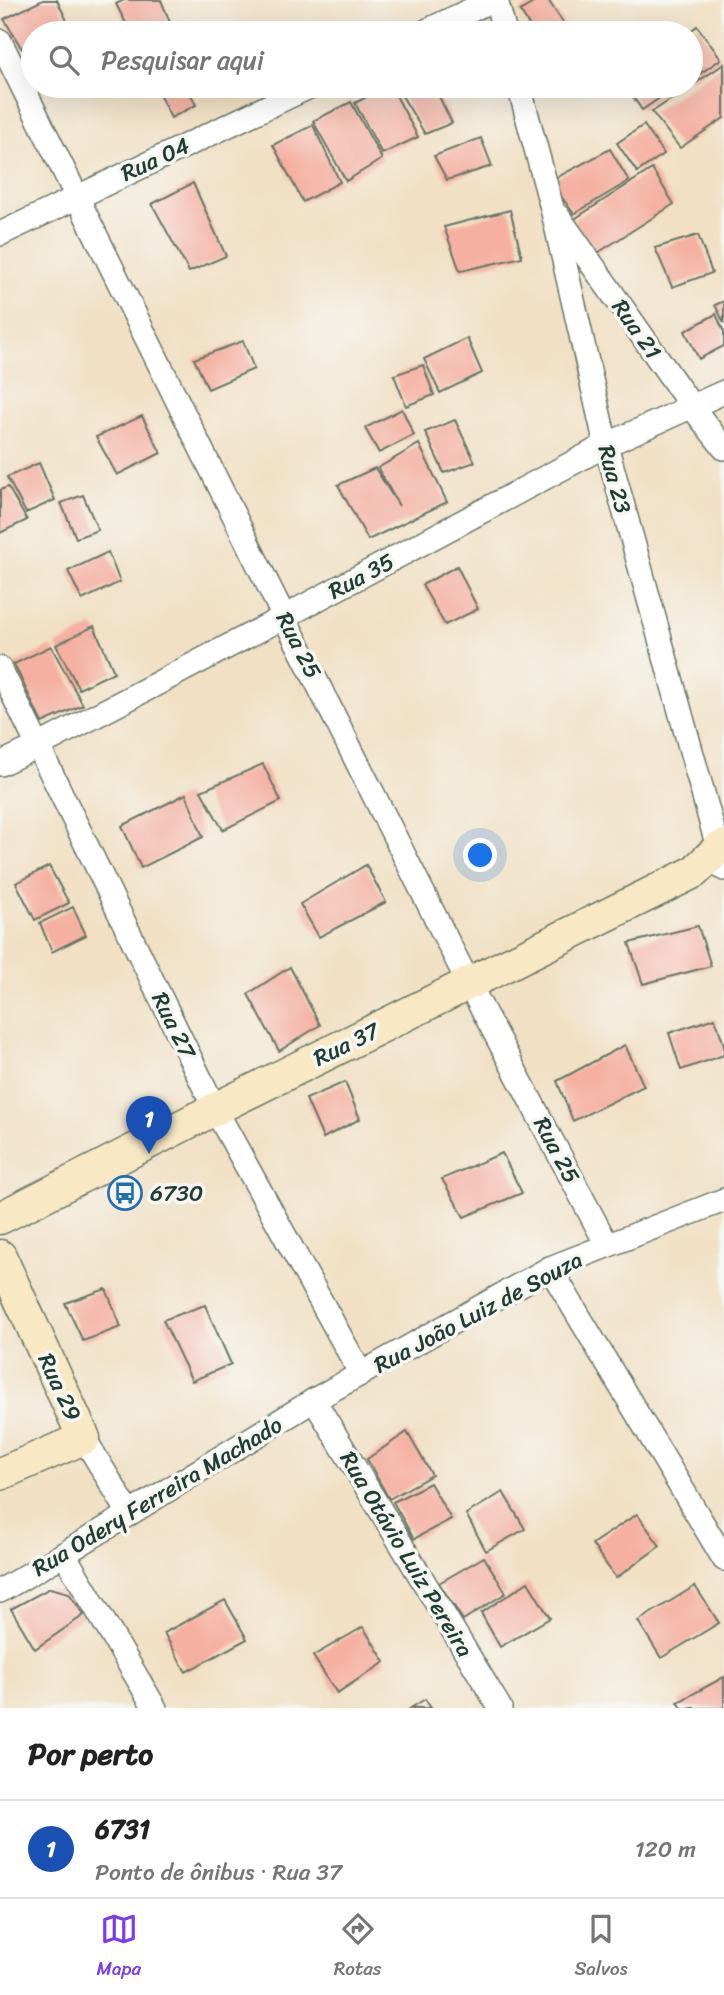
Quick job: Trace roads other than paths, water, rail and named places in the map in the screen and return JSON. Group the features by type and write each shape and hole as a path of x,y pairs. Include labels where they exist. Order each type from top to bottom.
{"street":[{"path":"448,21 494,0 501,21"},
{"name":"Rua 25","path":"0,41 21,83"},
{"name":"Rua 25","path":"29,98 284,617 469,984 607,1245"},
{"name":"Rua 04","path":"0,234 286,98"},
{"name":"Rua 23","path":"522,98 552,208 606,445 717,862"},
{"name":"Rua 21","path":"552,208 692,407 724,448"},
{"name":"Rua 35","path":"0,764 284,617 606,445 724,392"},
{"name":"Rua 27","path":"0,668 215,1109 361,1374"},
{"name":"Rua 37","path":"0,1218 717,862"},
{"name":"Rua João Luiz de Souza","path":"314,1400 550,1268 724,1200"},
{"name":"Rua 29","path":"0,1256 84,1438 129,1513"},
{"path":"550,1268 724,1559"},
{"name":"Rua Odery Ferreira Machado","path":"0,1591 314,1400"},
{"name":"Rua Otávio Luiz Pereira","path":"314,1400 500,1708"},
{"path":"0,1474 84,1438"},
{"path":"64,1554 155,1708"}],"place":[{"name":"6731","path":"149,1154"},
{"name":"6730","path":"125,1193"}]}
